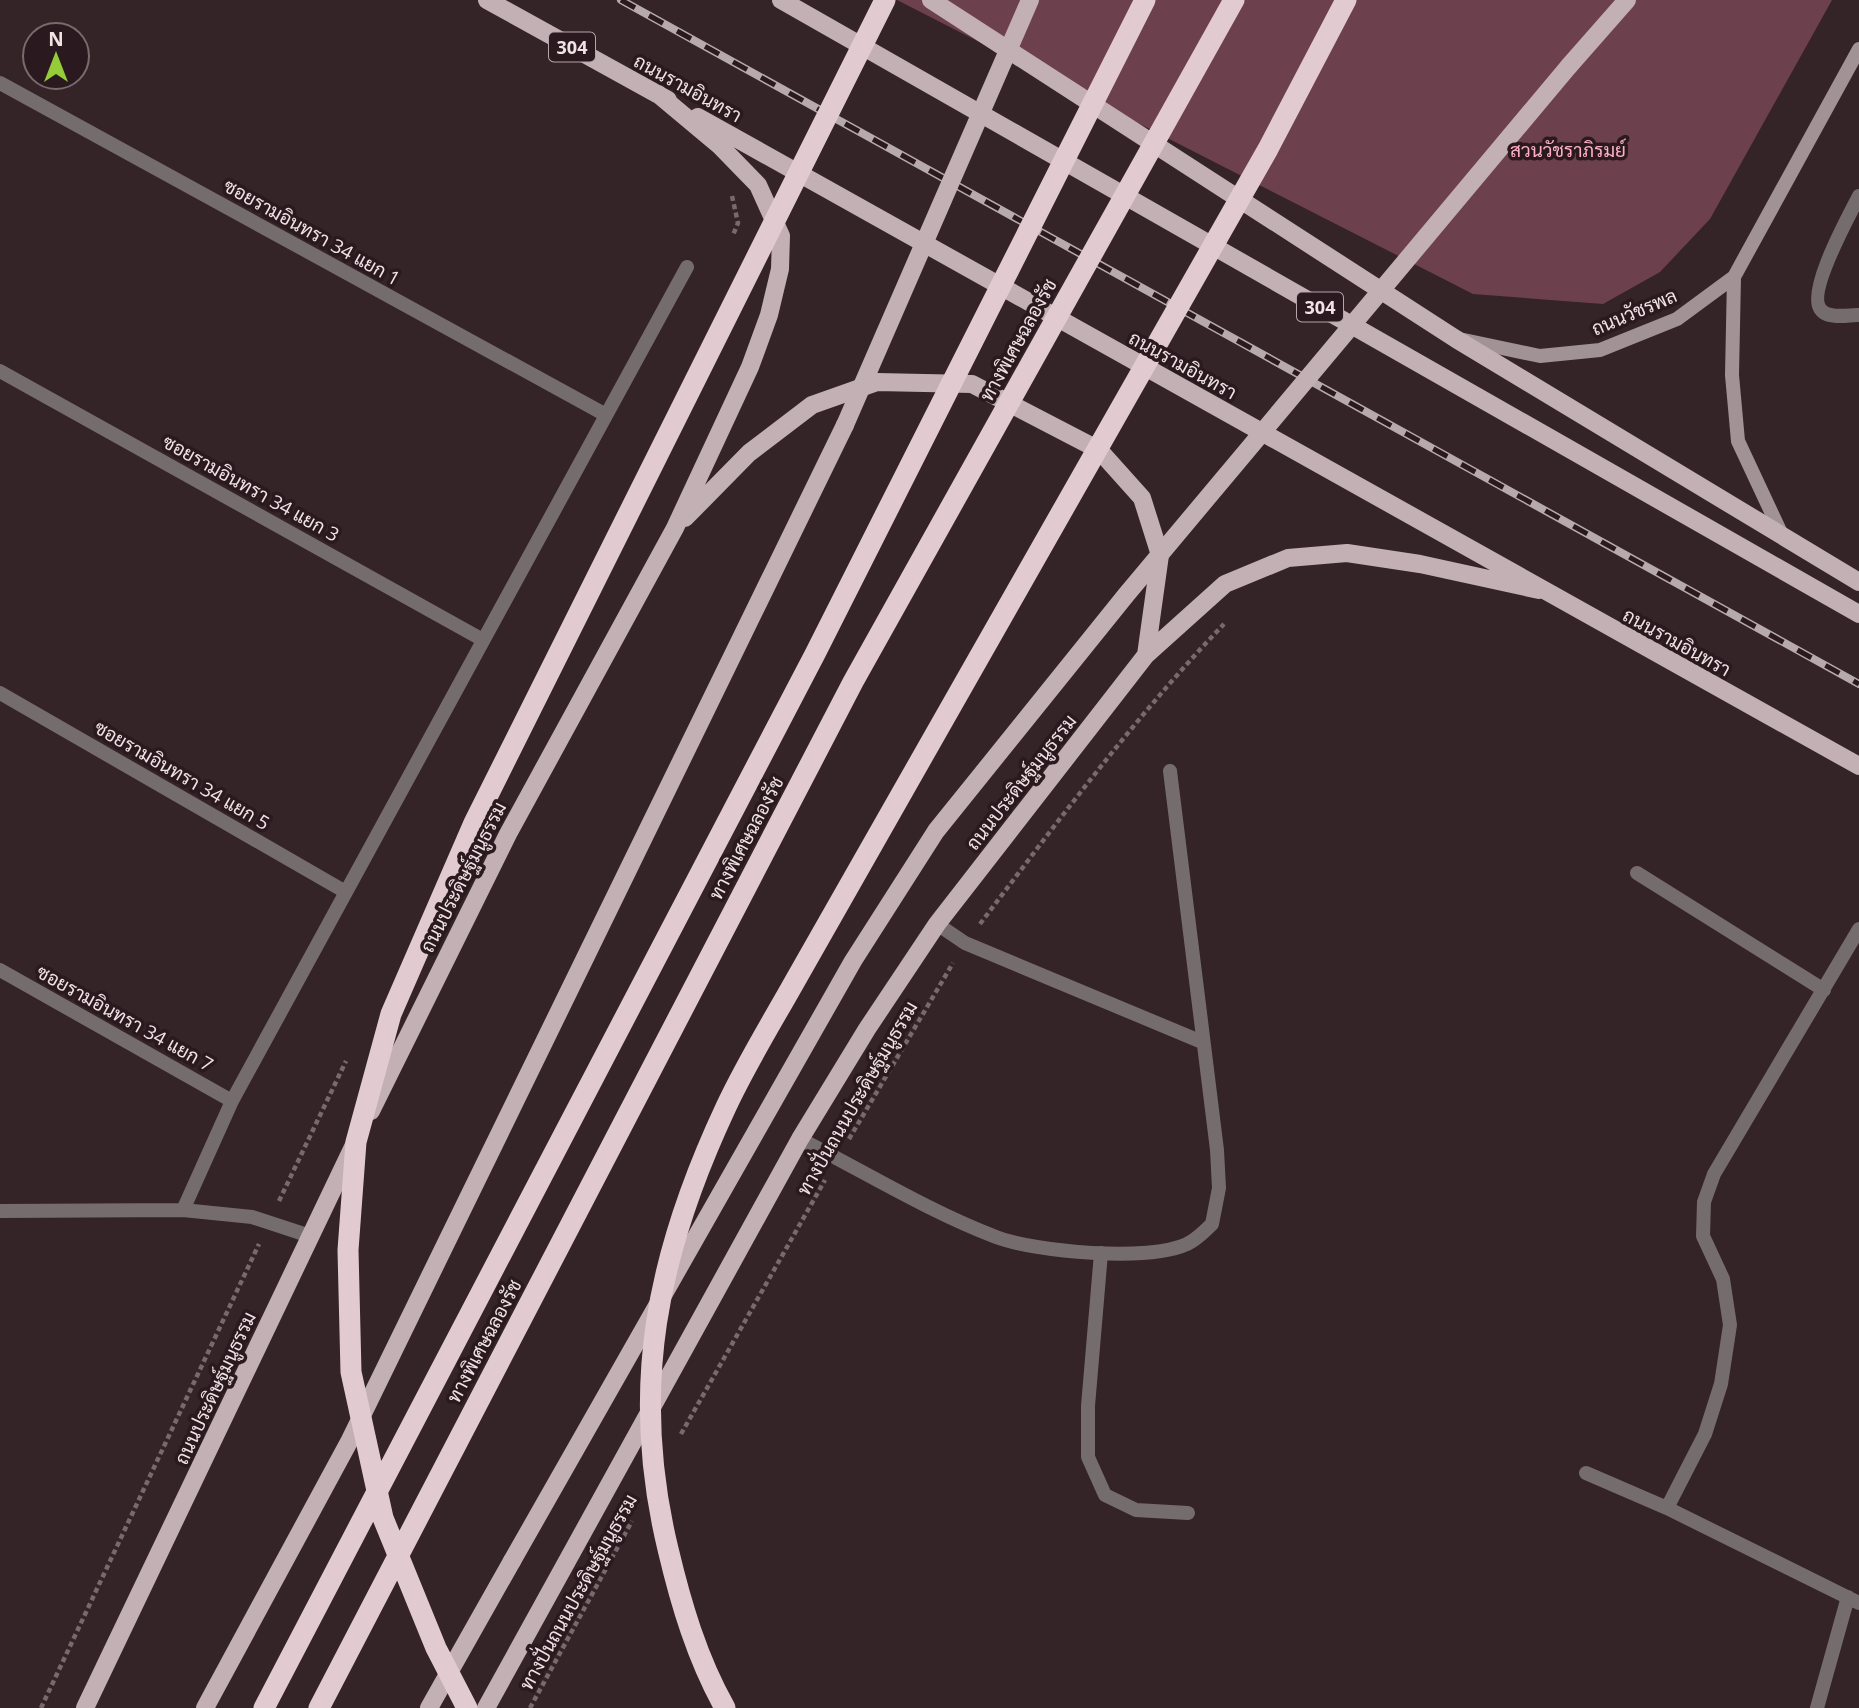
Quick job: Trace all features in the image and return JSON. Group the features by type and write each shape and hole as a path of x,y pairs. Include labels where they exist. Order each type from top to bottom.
{"highway":[{"path":"467,1708 436,1648 383,1518 351,1372 348,1250 356,1142 391,1014 474,823 885,0"},
{"name":"ทางพิเศษฉลองรัช","path":"264,1708 815,654 1145,0"},
{"name":"ทางพิเศษฉลองรัช","path":"319,1708 853,682 1234,0"},
{"path":"725,1708 712,1684 682,1608 659,1510 651,1450 648,1401 658,1299 688,1198 726,1106 1254,173 1346,0"}],"main road":[{"name":"ถนนรามอินทรา","path":"486,0 1539,590 1859,766"},
{"name":"304","path":"781,0 1859,614"},
{"path":"930,0 1456,339 1859,582"},
{"path":"205,1708 350,1440 845,425 1030,0"},
{"path":"429,1708 853,961 936,831 1126,594 1627,0"},
{"name":"ถนนวัชรพล","path":"1456,339 1540,356 1600,350 1676,319 1734,277 1859,49"},
{"name":"ถนนประดิษฐ์มนูธรรม","path":"85,1708 310,1236 508,834 674,528 750,367 769,315 780,269 781,236 758,186 719,145 658,94"},
{"name":"ถนนวัชรพล","path":"1734,277 1732,375 1738,441 1781,533"},
{"path":"674,528 749,453 811,405 877,382 972,384 1099,450 1142,498 1160,555 1146,655"},
{"name":"ถนนประดิษฐ์มนูธรรม","path":"486,1708 800,1139 867,1029 937,924 1146,655 1225,584 1288,558 1347,553 1420,564 1539,590"}],"street":[{"name":"ซอยรามอินทรา 34 แยก 1","path":"0,83 606,415"},
{"path":"1859,196 1832,250 1817,293 1822,312 1832,315 1859,315"},
{"path":"183,1210 232,1101 687,267"},
{"name":"ซอยรามอินทรา 34 แยก 3","path":"0,371 483,640"},
{"name":"ซอยรามอินทรา 34 แยก 5","path":"0,692 345,891"},
{"path":"800,1139 937,1210 998,1238 1035,1246 1133,1254 1187,1244 1212,1224 1219,1188 1217,1150 1170,771"},
{"path":"1637,873 1824,990"},
{"path":"937,924 965,943 1202,1042"},
{"path":"1667,1508 1705,1434 1721,1384 1730,1325 1723,1279 1703,1236 1704,1202 1714,1174 1859,929"},
{"name":"ซอยรามอินทรา 34 แยก 7","path":"0,970 232,1101"},
{"path":"0,1210 183,1210 252,1217 310,1236"},
{"path":"1101,1252 1088,1406 1088,1457 1105,1495 1136,1510 1188,1513"},
{"path":"1586,1474 1667,1508 1853,1600 1817,1708"}],"path":[{"name":"ทางปั่นถนนประดิษฐ์มนูธรรม","path":"675,1444 838,1158 965,943 1077,797 1184,666 1231,617"},
{"name":"ทางปั่นถนนประดิษฐ์มนูธรรม","path":"530,1708 634,1517"}],"green space":[{"name":"สวนวัชราภิรมย์","path":"897,0 1832,0 1710,219 1660,272 1603,304 1473,294"}],"railway":[{"path":"621,0 1859,684"}]}
